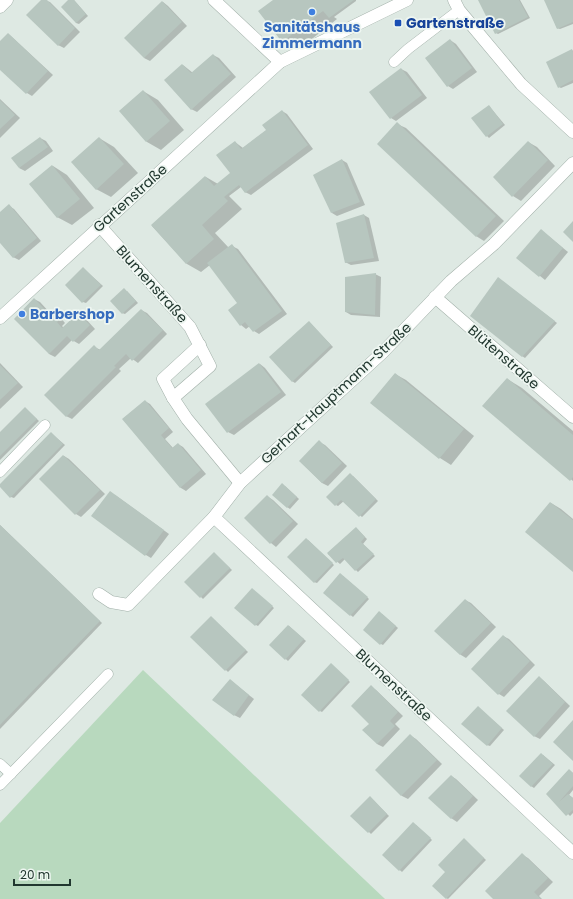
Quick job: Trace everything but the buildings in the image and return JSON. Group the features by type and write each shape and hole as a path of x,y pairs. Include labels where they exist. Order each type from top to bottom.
{"street":[{"path":"0,7 7,0"},
{"path":"214,0 280,62"},
{"name":"Gartenstraße","path":"0,318 280,62 407,0"},
{"path":"456,5 521,84 573,132"},
{"name":"Gerhart-Hauptmann-Straße","path":"99,594 111,602 128,605 214,517 240,483 382,353 450,281 494,244 573,163"},
{"name":"Blumenstraße","path":"100,225 190,327 210,366 173,398"},
{"name":"Blütenstraße","path":"435,297 573,417"},
{"path":"200,345 163,379 173,398 187,419 240,483"},
{"name":"Blumenstraße","path":"214,517 573,853"}],"lane":[{"path":"394,62 456,5"},
{"path":"0,472 45,425"},
{"path":"0,785 108,674"},
{"path":"0,764 11,774"}],"green space":[{"path":"143,670 385,899 0,899 0,823"}],"place":[{"name":"Sanitätshaus Zimmermann","path":"312,12"},
{"name":"Gartenstraße","path":"398,23"},
{"name":"Barbershop","path":"22,314"}]}
